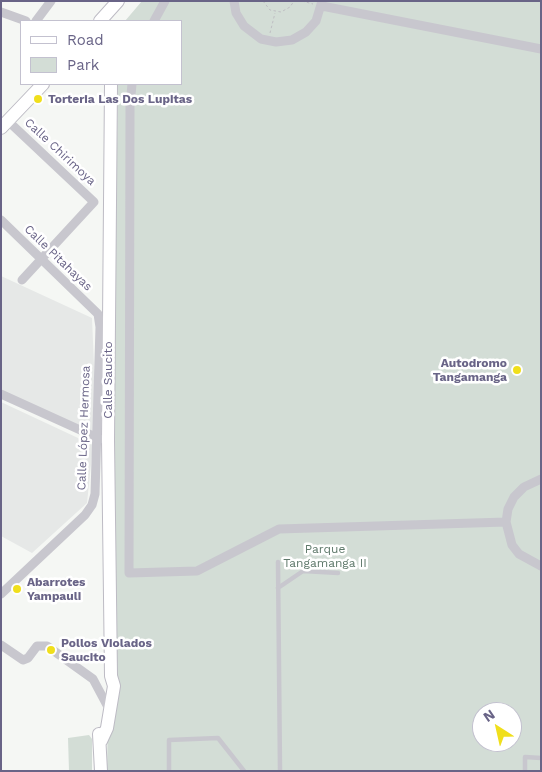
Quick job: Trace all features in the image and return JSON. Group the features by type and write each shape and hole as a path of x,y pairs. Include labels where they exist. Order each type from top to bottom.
{"street":[{"path":"37,20 51,1"},
{"path":"154,20 164,1"},
{"path":"234,1 236,13 244,26 261,38 269,40 292,40 306,32 316,21 322,4 541,49"},
{"path":"101,20 116,4"},
{"path":"111,20 116,4"},
{"path":"1,12 23,20"},
{"path":"4,125 42,85"},
{"name":"Calle Saucito","path":"101,741 106,728 114,686 111,676 103,440 111,85"},
{"path":"132,85 130,106 129,573 197,571 280,529 506,522"},
{"name":"Calle Chirimoya","path":"4,125 94,202 42,258"},
{"name":"Calle Pitahayas","path":"1,220 98,314"},
{"path":"22,280 42,258"},
{"name":"Calle López Hermosa","path":"1,594 85,515 92,505 103,440 98,314"},
{"path":"1,394 103,440"},
{"path":"541,479 524,486 514,497 508,510 506,522 510,539 520,554 541,566"},
{"path":"1,645 18,659 23,660 28,658 37,646 48,646 93,678 104,696 109,710"},
{"name":"Calle Saucito","path":"101,771 101,741 98,728 106,685 111,676"}],"lane":[{"path":"278,562 280,771"},
{"path":"278,588 304,571 338,573"},
{"path":"169,771 169,740 218,738 244,771"},
{"path":"525,771 526,757 541,758"}],"path":[{"path":"263,1 266,7 275,12 286,10 294,1"},
{"path":"269,40 275,12"}],"shaded area":[{"path":"1,276 92,318 97,436 1,390"},
{"path":"1,402 93,445 87,503 32,553 1,536"}],"green space":[{"name":"Parque Tangamanga II","path":"142,1 541,1 541,771 107,771 118,85 182,85 182,20 126,20"},
{"path":"89,735 92,739 92,771 69,771 68,738"}],"place":[{"name":"Torteria Las Dos Lupitas","path":"38,99"},
{"name":"Autodromo Tangamanga","path":"517,370"},
{"name":"Abarrotes Yampauli","path":"17,589"},
{"name":"Pollos Violados Saucito","path":"51,650"}]}
